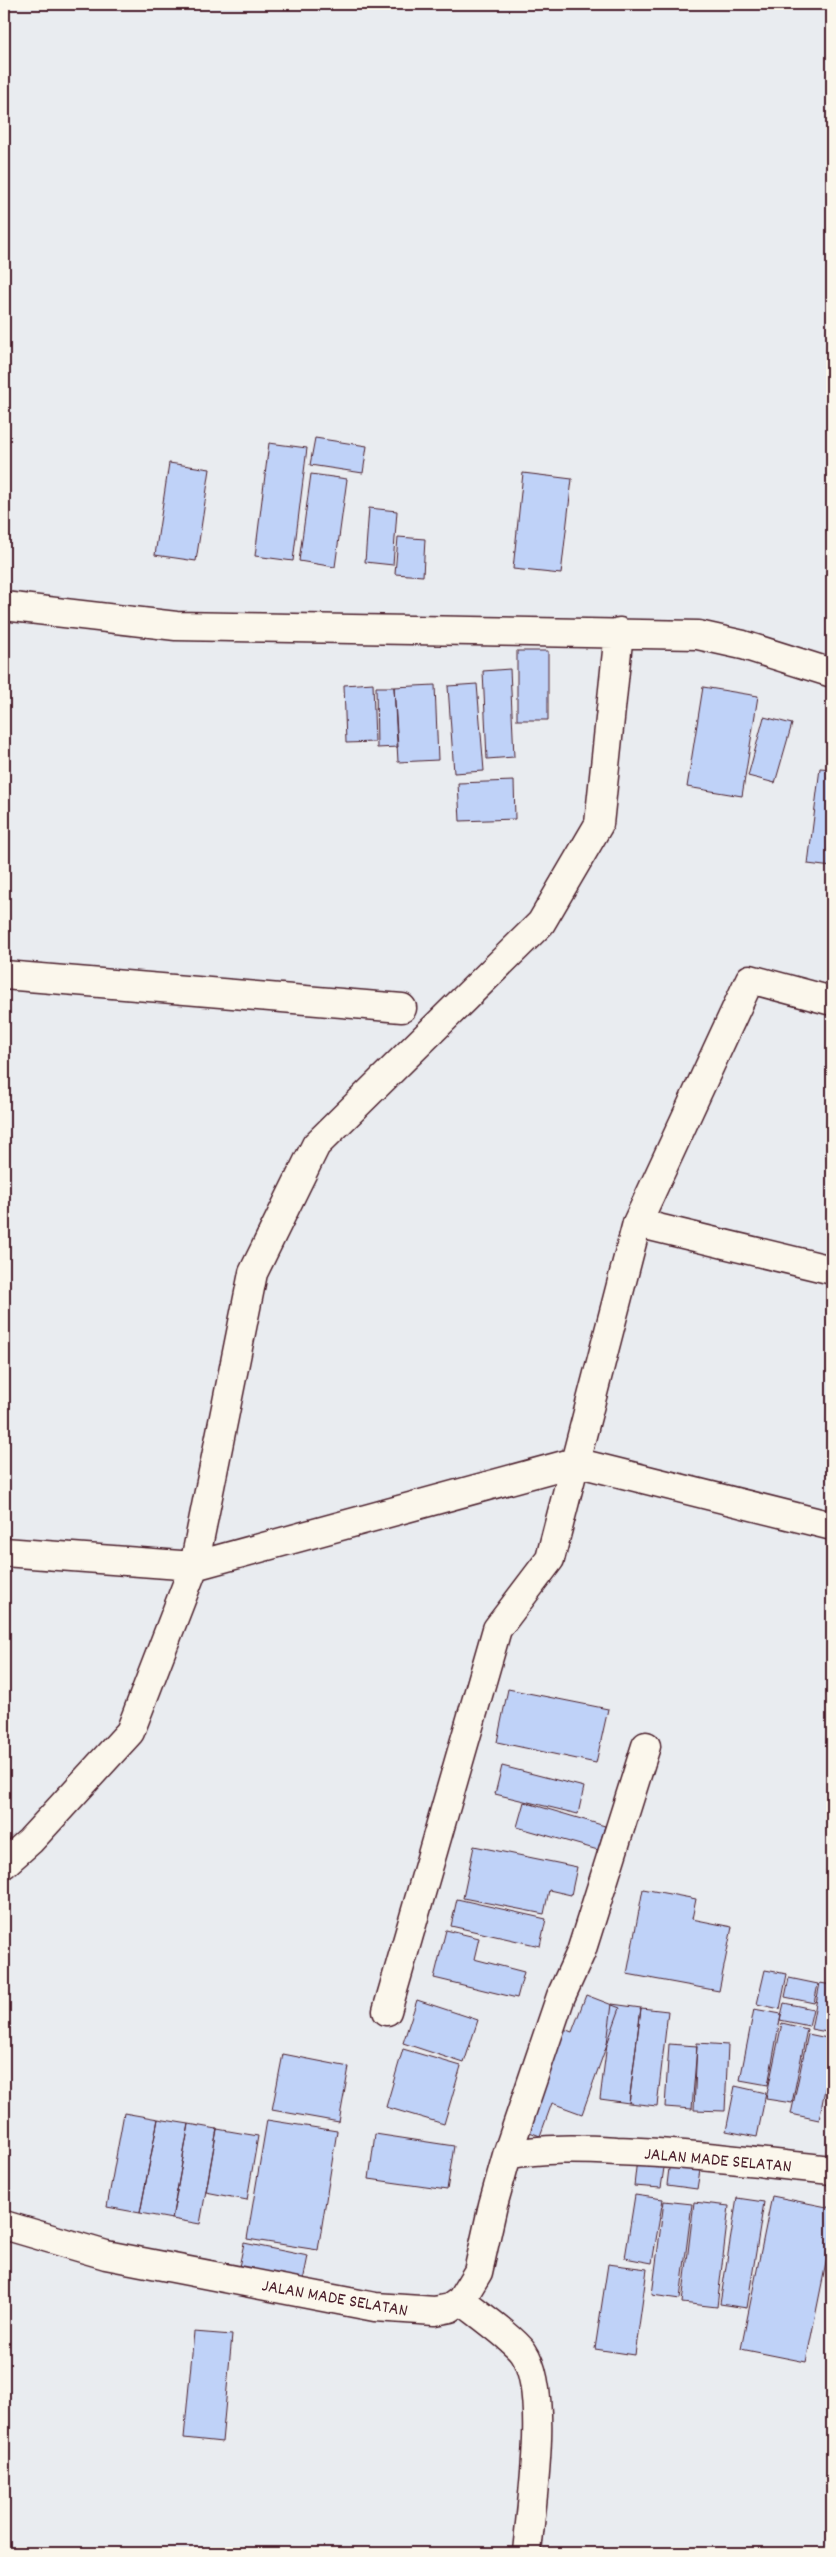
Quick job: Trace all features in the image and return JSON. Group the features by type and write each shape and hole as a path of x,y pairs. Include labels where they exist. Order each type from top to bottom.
{"street":[{"path":"4,606 176,626 619,632 698,635 743,645 832,673"},
{"path":"4,1864 30,1840 130,1732 194,1566 253,1274 316,1145 541,923 599,824 619,632"},
{"path":"4,975 402,1008"},
{"path":"388,2011 497,1629 550,1559 637,1223 750,979 832,1001"},
{"path":"637,1223 832,1270"},
{"path":"4,1552 194,1566 575,1462 832,1526"},
{"path":"527,2553 538,2410 535,2378 523,2352 461,2300 478,2272 508,2155 561,1996 581,1952 646,1746"},
{"name":"JALAN MADE SELATAN","path":"508,2155 532,2150 561,2148 655,2152 832,2170"},
{"name":"JALAN MADE SELATAN","path":"4,2225 106,2255 375,2308 435,2311 450,2308 461,2300"}],"building":[{"path":"315,438 367,446 363,473 310,465"},
{"path":"269,443 307,448 293,561 255,556"},
{"path":"169,463 210,469 196,561 155,555"},
{"path":"523,473 572,479 561,574 513,569"},
{"path":"311,474 347,479 335,567 299,561"},
{"path":"369,508 397,511 393,565 365,562"},
{"path":"398,537 425,539 423,576 395,574"},
{"path":"517,651 548,651 548,720 517,720"},
{"path":"510,669 514,757 487,759 483,671"},
{"path":"373,683 375,742 346,743 344,685"},
{"path":"477,684 484,771 454,773 448,686"},
{"path":"435,685 438,760 398,762 394,687"},
{"path":"376,687 394,687 398,747 377,748"},
{"path":"703,687 758,696 742,796 687,787"},
{"path":"764,717 792,724 775,783 748,776"},
{"path":"820,768 832,769 832,867 808,864"},
{"path":"514,781 515,819 460,821 458,783"},
{"path":"508,1689 608,1709 596,1763 497,1742"},
{"path":"502,1766 584,1787 578,1814 495,1794"},
{"path":"524,1802 605,1826 598,1850 517,1827"},
{"path":"474,1846 577,1867 571,1895 549,1890 544,1914 463,1898"},
{"path":"643,1889 696,1899 692,1919 732,1927 719,1991 627,1974"},
{"path":"457,1899 546,1919 540,1946 451,1926"},
{"path":"446,1930 479,1938 474,1959 524,1972 517,1998 434,1978"},
{"path":"765,1970 787,1974 780,2009 757,2004"},
{"path":"789,1978 818,1984 814,2003 785,1997"},
{"path":"820,1983 832,1985 832,2033 811,2029"},
{"path":"586,1995 620,2008 582,2114 552,2103 540,2136 519,2128 556,2026 572,2032"},
{"path":"417,2000 478,2020 464,2063 403,2043"},
{"path":"4,2003 6,2003 4,2023"},
{"path":"784,2003 813,2009 809,2026 780,2020"},
{"path":"612,2004 641,2008 629,2103 600,2099"},
{"path":"641,2008 668,2011 657,2106 629,2103"},
{"path":"754,2009 781,2014 768,2085 740,2080"},
{"path":"782,2023 807,2029 792,2103 766,2099"},
{"path":"808,2034 832,2039 832,2053 819,2120 791,2114"},
{"path":"697,2043 728,2045 725,2111 694,2110"},
{"path":"669,2044 697,2046 692,2109 665,2107"},
{"path":"403,2049 461,2066 444,2124 386,2107"},
{"path":"283,2054 349,2067 339,2122 272,2110"},
{"path":"735,2086 766,2093 757,2137 726,2131"},
{"path":"124,2113 158,2119 140,2213 107,2207"},
{"path":"158,2119 189,2124 172,2219 140,2213"},
{"path":"267,2120 337,2131 318,2250 247,2239"},
{"path":"189,2124 217,2129 200,2224 172,2219"},
{"path":"217,2129 258,2136 247,2200 206,2192"},
{"path":"375,2134 454,2146 447,2190 369,2179"},
{"path":"637,2159 665,2161 661,2188 634,2186"},
{"path":"670,2160 701,2164 697,2189 667,2185"},
{"path":"635,2195 663,2199 652,2263 625,2258"},
{"path":"772,2196 832,2208 832,2233 806,2362 741,2349"},
{"path":"737,2198 764,2202 747,2308 720,2304"},
{"path":"664,2201 692,2204 680,2299 652,2295"},
{"path":"694,2202 729,2206 717,2307 682,2303"},
{"path":"244,2243 308,2256 303,2281 239,2267"},
{"path":"608,2264 647,2269 635,2355 595,2349"},
{"path":"194,2332 232,2335 222,2442 184,2438"}]}
